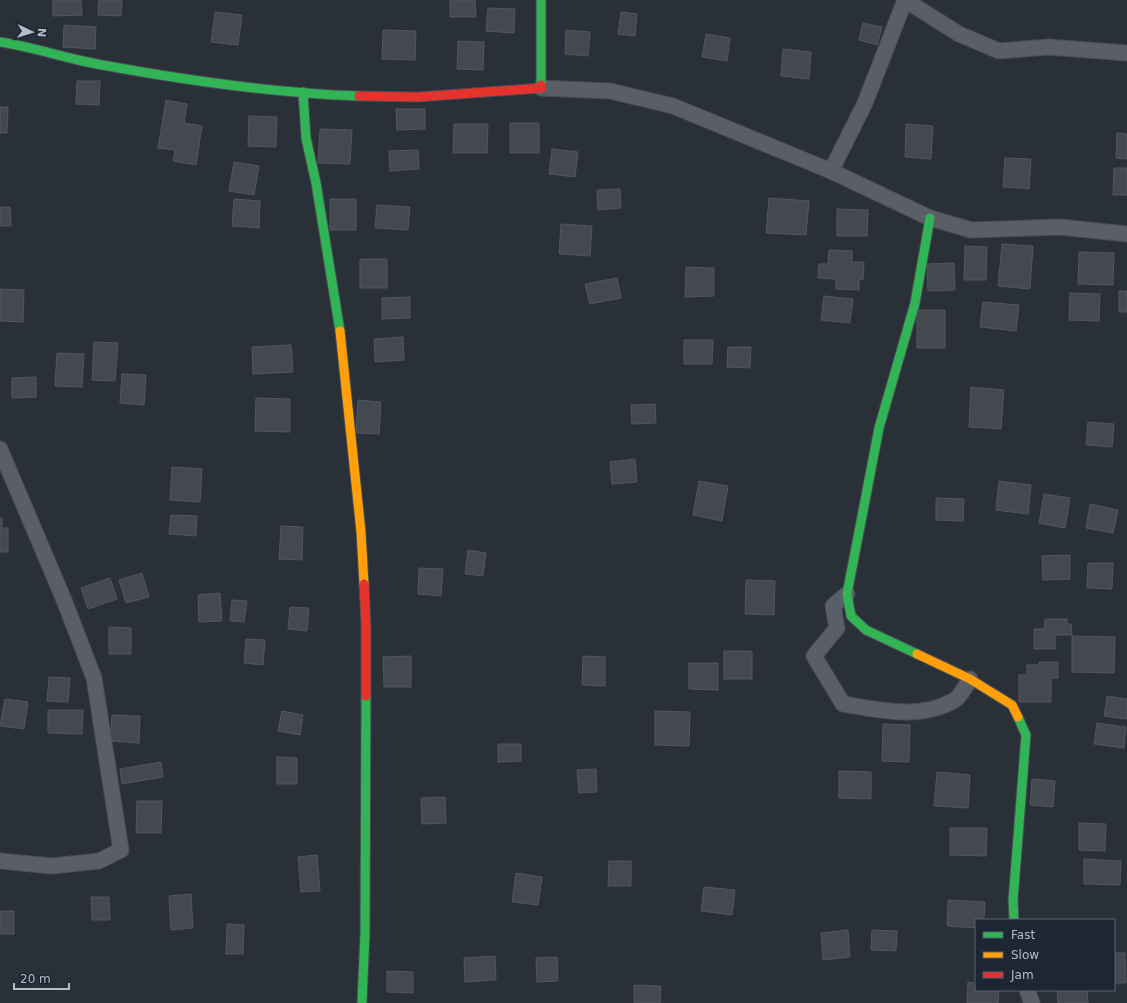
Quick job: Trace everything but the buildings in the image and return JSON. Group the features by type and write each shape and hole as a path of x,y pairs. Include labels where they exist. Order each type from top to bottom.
{"street":[{"path":"541,0 541,88"},
{"path":"830,171 865,103 905,0 959,34 999,51 1048,47 1127,53"},
{"path":"0,42 28,46 96,64 241,87 334,95 418,97 541,88 610,90 673,106 830,171 930,218 971,230 1060,227 1127,234"},
{"path":"303,92 306,138 316,183 344,356 361,532 366,625 365,933 362,1003"},
{"path":"930,218 915,303 879,428 847,594 852,616 866,630 970,679 1012,705 1026,735 1013,901 1014,919"},
{"path":"0,449 64,600 94,678 121,850 99,861 52,866 0,860"},
{"path":"847,594 833,606 837,628 814,656 843,704 887,712 923,712 954,701 970,679"},
{"path":"1027,991 1032,1003"}],"traffic: fast":[{"path":"541,0 541,85"},
{"path":"0,42 97,64 227,85 293,92 359,96"},
{"path":"303,92 306,138 316,183 340,331"},
{"path":"917,654 866,630 851,616 847,594 879,428 915,303 930,218"},
{"path":"362,1003 365,933 366,696"},
{"path":"1014,919 1013,901 1026,735 1018,717"}],"traffic: slow":[{"path":"340,331 361,532 364,584"},
{"path":"917,654 970,679 1012,705 1018,717"}],"traffic: jam":[{"path":"359,96 418,97 541,88 541,85"},
{"path":"364,584 366,625 366,696"}]}
